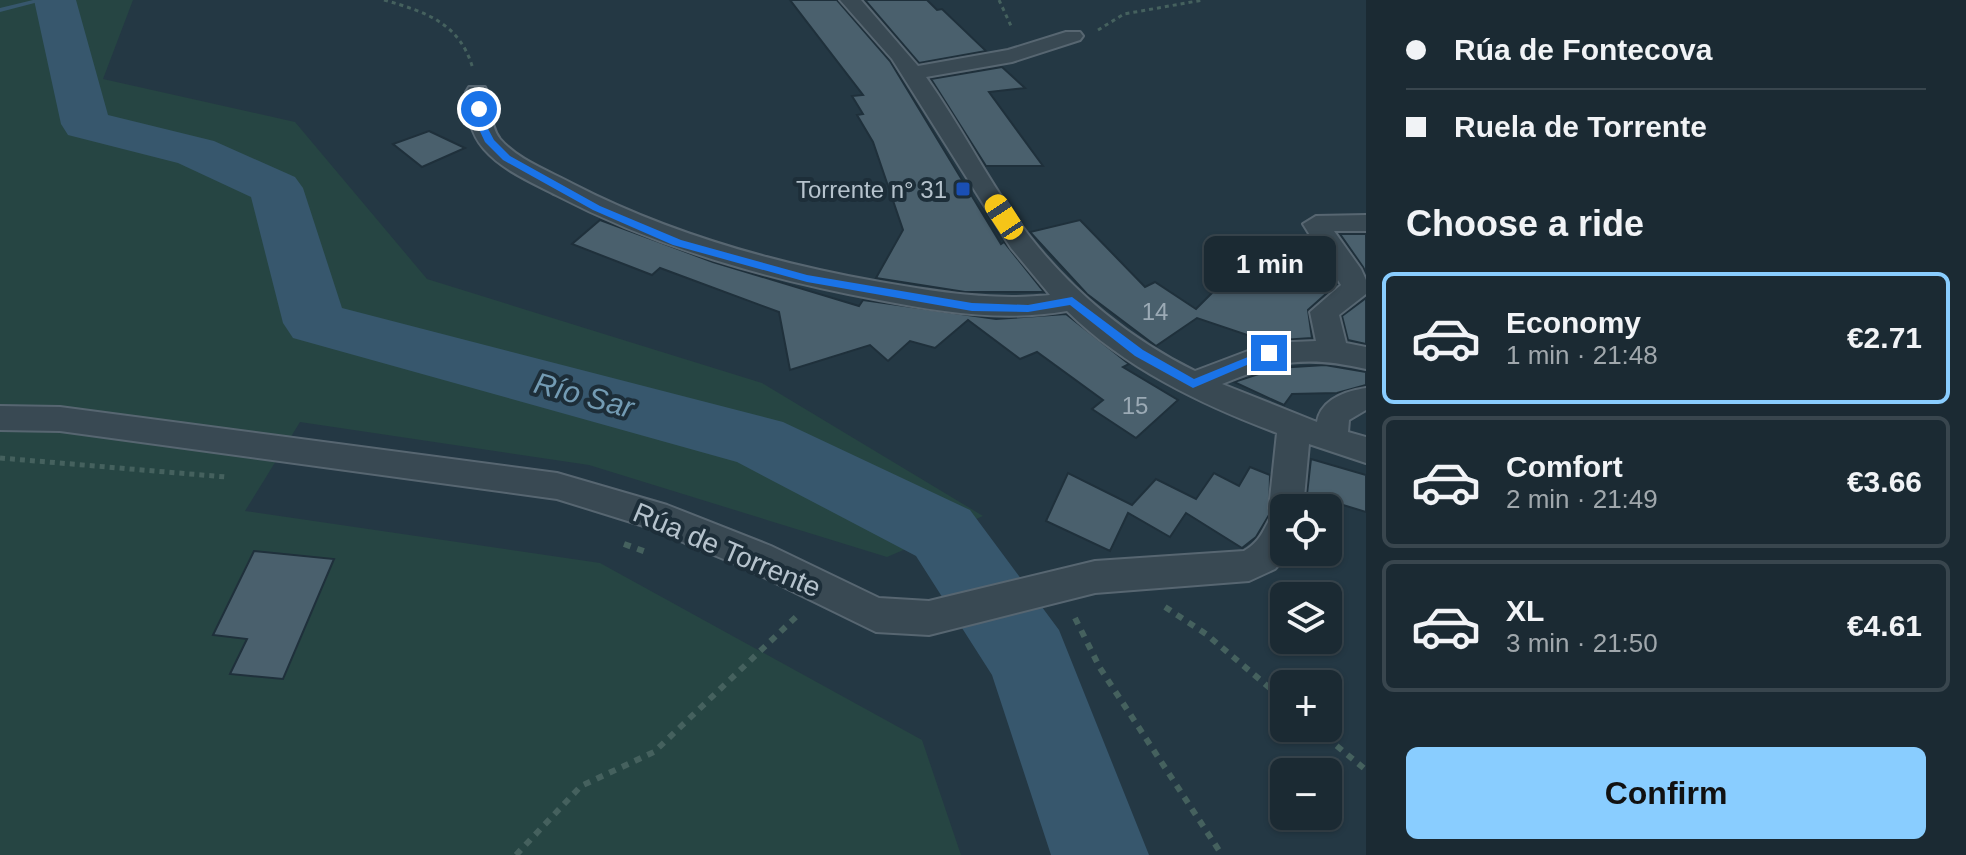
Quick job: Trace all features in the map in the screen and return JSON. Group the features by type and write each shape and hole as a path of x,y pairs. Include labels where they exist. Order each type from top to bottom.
{"street":[{"path":"850,0 876,26 912,73 1020,242 1072,301 1139,353 1193,384 1294,428 1366,450"},
{"path":"912,73 1012,56 1073,36"},
{"path":"477,92 481,125 490,142 507,158 597,208 677,243 807,279 972,307 1028,309 1072,301"},
{"path":"1333,351 1324,312 1356,288 1347,269 1316,224 1366,223"},
{"path":"1193,384 1269,353 1333,351 1366,358"},
{"path":"1331,439 1334,415 1354,401 1366,399"},
{"name":"Rúa de Torrente","path":"0,418 76,421 557,486 655,515 758,557 808,610 929,618 1044,588 1124,574 1249,566 1270,555"},
{"path":"1287,494 1294,428"}],"path":[{"path":"384,0 423,11 448,22 458,31 471,59 477,92"},
{"path":"1073,36 1100,30 1124,14 1203,0"},
{"path":"0,458 232,476"},
{"path":"612,540 655,555"},
{"path":"1044,588 1222,855"},
{"path":"1156,601 1206,634 1270,688"},
{"path":"783,610 808,610"},
{"path":"516,855 581,786 654,752 808,610"},
{"path":"1332,742 1366,770"}],"green space":[{"path":"0,0 133,0 103,79 295,122 427,279 762,383 983,516 887,557 589,465 300,422 245,511 600,563 922,740 961,855 0,855"}],"building":[{"path":"790,0 837,0 890,61 1001,244 1004,242 1044,292 965,292 876,278 903,230 873,142 857,115 863,114 852,96 863,95"},
{"path":"865,0 927,0 937,10 942,9 986,51 919,63"},
{"path":"1002,67 1025,88 989,92 1043,166 986,166 931,79"},
{"path":"429,131 465,148 422,167 393,144"},
{"path":"600,220 713,262 859,306 863,300 996,319 1066,314 1129,364 1123,367 1178,400 1136,438 1092,409 1103,400 1037,352 1020,359 968,320 935,348 910,341 888,361 870,345 790,370 779,312 660,268 652,275 572,244"},
{"path":"1080,220 1145,287 1155,282 1196,309 1239,266 1269,281 1279,255 1329,272 1337,284 1308,310 1312,338 1265,341 1197,318 1156,346 1087,294 1030,232"},
{"path":"1340,234 1366,234 1366,273 1363,267"},
{"path":"1366,298 1366,344 1348,340 1342,316"},
{"path":"1325,365 1366,372 1366,385 1337,393 1292,394 1284,405 1234,382 1277,368"},
{"path":"1311,459 1366,475 1366,512 1342,505 1342,494 1307,494"},
{"path":"1250,467 1270,475 1269,515 1256,537 1242,548 1186,513 1170,537 1128,513 1110,551 1046,521 1068,473 1132,505 1156,479 1196,499 1214,473 1239,486"},
{"path":"254,551 334,559 283,679 230,674 247,639 213,635"}],"waterway":[{"path":"0,10 42,0"},
{"name":"Río Sar","path":"55,0 86,124 196,152 276,188 315,323 758,441 943,533 1029,658 1100,855"}],"place":[{"name":"Torrente n° 31","path":"963,189"}],"route":[{"path":"479,109 481,125 490,142 507,158 597,208 677,243 807,279 972,307 1028,309 1072,301 1139,353 1193,384 1269,353"}]}
